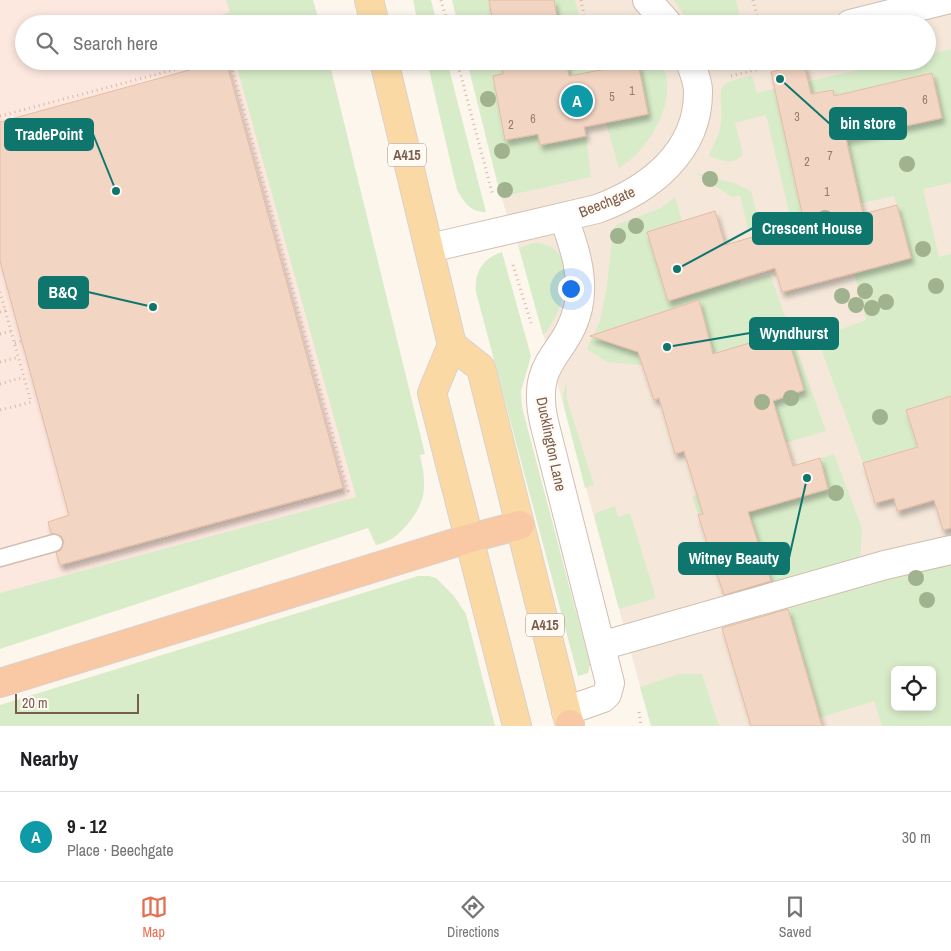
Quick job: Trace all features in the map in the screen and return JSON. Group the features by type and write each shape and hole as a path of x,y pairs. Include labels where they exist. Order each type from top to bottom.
{"highway":[{"path":"0,683 467,539 520,525"}],"main road":[{"path":"369,0 373,15"},
{"name":"A415","path":"386,70 452,345"},
{"path":"452,345 432,393 467,539 517,726"},
{"name":"Ducklington Lane","path":"452,345 481,368 569,722"}],"street":[{"path":"647,0 660,15"},
{"path":"886,15 946,0"},
{"name":"Beechgate","path":"430,248 564,218 619,200 650,183 665,169 686,140 697,109 698,90 695,70"},
{"name":"Ducklington Lane","path":"564,218 576,255 579,299 573,321 542,378 540,399 544,422 610,683 607,694 569,722"},
{"path":"601,646 885,565 951,550"}],"lane":[{"path":"0,558 54,543"}],"path":[{"path":"441,0 445,15"},
{"path":"581,0 584,15"},
{"path":"753,0 757,15"},
{"path":"0,116 173,70"},
{"path":"63,570 348,491 232,70"},
{"path":"724,80 735,73 748,70"},
{"path":"0,292 31,402 0,410"},
{"path":"0,312 6,310"},
{"path":"0,334 12,331"},
{"path":"15,343 22,341"},
{"path":"0,362 19,357"},
{"path":"0,384 24,377"},
{"path":"637,705 641,726"}],"shaded area":[{"path":"0,0 297,0 301,15 15,15 15,70 313,70 363,506 0,607"},
{"path":"452,0 951,0 951,726 651,726 519,248 501,197 469,70 936,70 936,15 456,15"}],"green space":[{"path":"226,0 313,0 317,15 221,15 230,12"},
{"path":"413,0 431,0 435,15 416,15"},
{"path":"452,0 489,0 492,15 456,15"},
{"path":"554,0 575,0 579,15 556,15"},
{"path":"674,0 736,0 739,15 684,15"},
{"path":"951,49 951,183 923,189 939,257 951,254 951,411 906,410 922,463 886,474 882,457 863,463 817,338 866,320 854,273 911,258 894,196 748,229 740,195 732,197 696,173 734,183 751,191 759,223 790,216 766,115 735,123 743,154 739,158 731,161 722,161 709,156 720,126 721,95 724,85 752,76 757,93 858,70 936,70 936,53","holes":["932,73 942,118 846,139 801,210 778,102 833,90 834,96"]},
{"path":"237,70 331,70 425,454 420,455 424,485 418,510 402,531 392,539 381,544 376,545 368,528 0,649 0,593 356,497"},
{"path":"429,70 449,70 486,212 480,212 465,203 457,190"},
{"path":"469,70 503,70 511,112 500,114 505,140 538,134 541,145 586,136 591,177 501,197"},
{"path":"568,70 601,70 569,76"},
{"path":"639,70 664,70 667,90 665,105 659,121 642,149 619,168 606,123 648,114"},
{"path":"675,197 682,221 647,233 666,296 700,286 690,253 724,243 730,249 741,284 770,274 826,431 734,458 628,323 642,365 607,362 587,349 600,321 607,286 613,229 618,224 659,209"},
{"path":"533,243 549,246 559,254 565,266 566,280 563,296 558,311 543,335 519,248"},
{"path":"502,252 531,356 521,391 522,407 590,665 588,673 578,676 476,292 478,272 481,267 490,258"},
{"path":"567,382 567,400 594,485 585,488 564,407 563,394"},
{"path":"834,454 862,528 860,560 726,601 724,595 770,579 744,501 698,515 692,496"},
{"path":"615,506 618,517 630,513 656,598 619,609 594,514"},
{"path":"951,560 951,726 882,726 874,701 793,726 751,726 816,705 788,610 722,628 720,624"},
{"path":"418,576 436,578 454,596 466,614 495,726 0,726 0,705"},
{"path":"679,674 702,674 719,726 651,726 640,687"}],"building":[{"path":"489,0 554,0 556,15 492,15"},
{"path":"189,70 228,70 343,488 60,565 56,553 61,550 64,541 61,536 51,533 48,522 69,515 0,261 0,122"},
{"path":"502,70 568,70 569,76 601,70 639,70 648,114 584,127 586,136 540,145 538,134 505,140 493,76 503,74"},
{"path":"779,70 805,70 811,94 833,90 834,96 932,73 942,118 846,139 863,214 897,205 911,258 782,292 775,268 668,301 647,232 715,211 725,245 804,222 771,72"},
{"path":"699,300 713,354 786,332 804,390 773,401 793,466 820,458 828,489 748,512 771,581 724,595 698,515 703,514 684,451 675,454 659,398 654,400 638,352 590,336"},
{"path":"951,396 951,528 943,530 934,500 897,511 894,498 875,503 863,463 918,447 906,410"},
{"path":"788,609 822,726 751,726 722,628"}],"place":[{"name":"bin store","path":"780,79"},
{"name":"9 - 12","path":"577,101"},
{"name":"TradePoint","path":"116,191"},
{"name":"Crescent House","path":"677,269"},
{"name":"B&Q","path":"153,307"},
{"name":"Wyndhurst","path":"667,347"},
{"name":"Witney Beauty","path":"807,478"}]}
